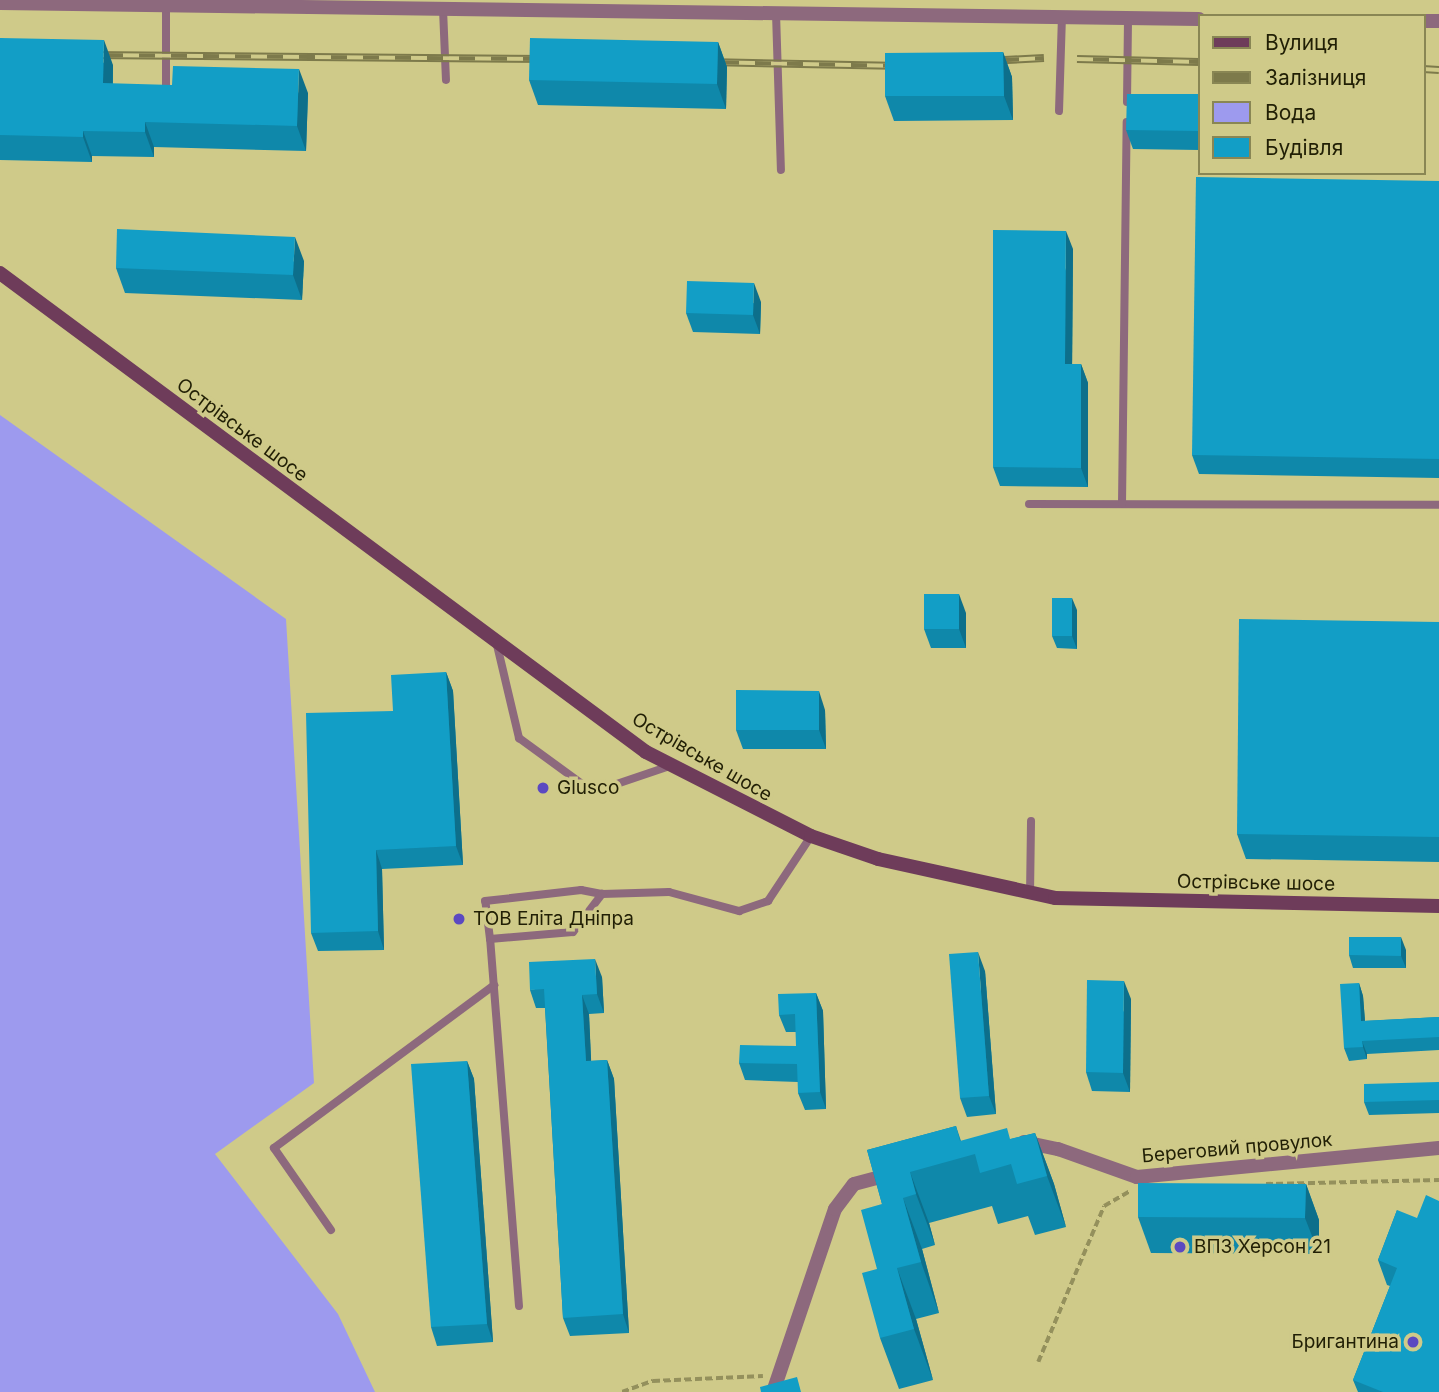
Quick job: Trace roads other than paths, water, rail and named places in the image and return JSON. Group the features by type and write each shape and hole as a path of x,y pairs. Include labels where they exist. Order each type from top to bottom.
{"street":[{"path":"0,3 1198,19"},
{"name":"Острівське шосе","path":"0,273 497,645 670,766 811,836 878,859 1030,895 1439,906"},
{"name":"Береговий провулок","path":"1011,1145 1024,1142 1058,1149 1137,1177 1439,1148"},
{"path":"773,1392 835,1209 853,1184 912,1168"}],"lane":[{"path":"166,5 166,91"},
{"path":"443,9 446,80"},
{"path":"776,13 780,170"},
{"path":"1059,111 1062,17"},
{"path":"1122,504 1128,18"},
{"path":"1029,504 1439,505"},
{"path":"497,645 519,738 593,792 670,766"},
{"path":"1030,895 1031,821"},
{"path":"519,1306 485,901 581,890 602,894 669,892 739,911 768,901 811,836"},
{"path":"490,939 573,932 602,894"},
{"path":"331,1230 274,1148 494,985"}],"water":[{"path":"0,415 286,619 314,1083 215,1154 338,1314 375,1392 0,1392"}],"railway":[{"path":"91,55 549,59"},
{"path":"987,61 1044,58"},
{"path":"1077,59 1198,62"},
{"path":"707,62 903,66"},
{"path":"1425,69 1439,70"}],"place":[{"name":"Glusco","path":"543,788"},
{"name":"ТОВ Еліта Дніпра","path":"459,919"},
{"name":"ВПЗ Херсон 21","path":"1180,1247"},
{"name":"Бригантина","path":"1413,1342"}]}
